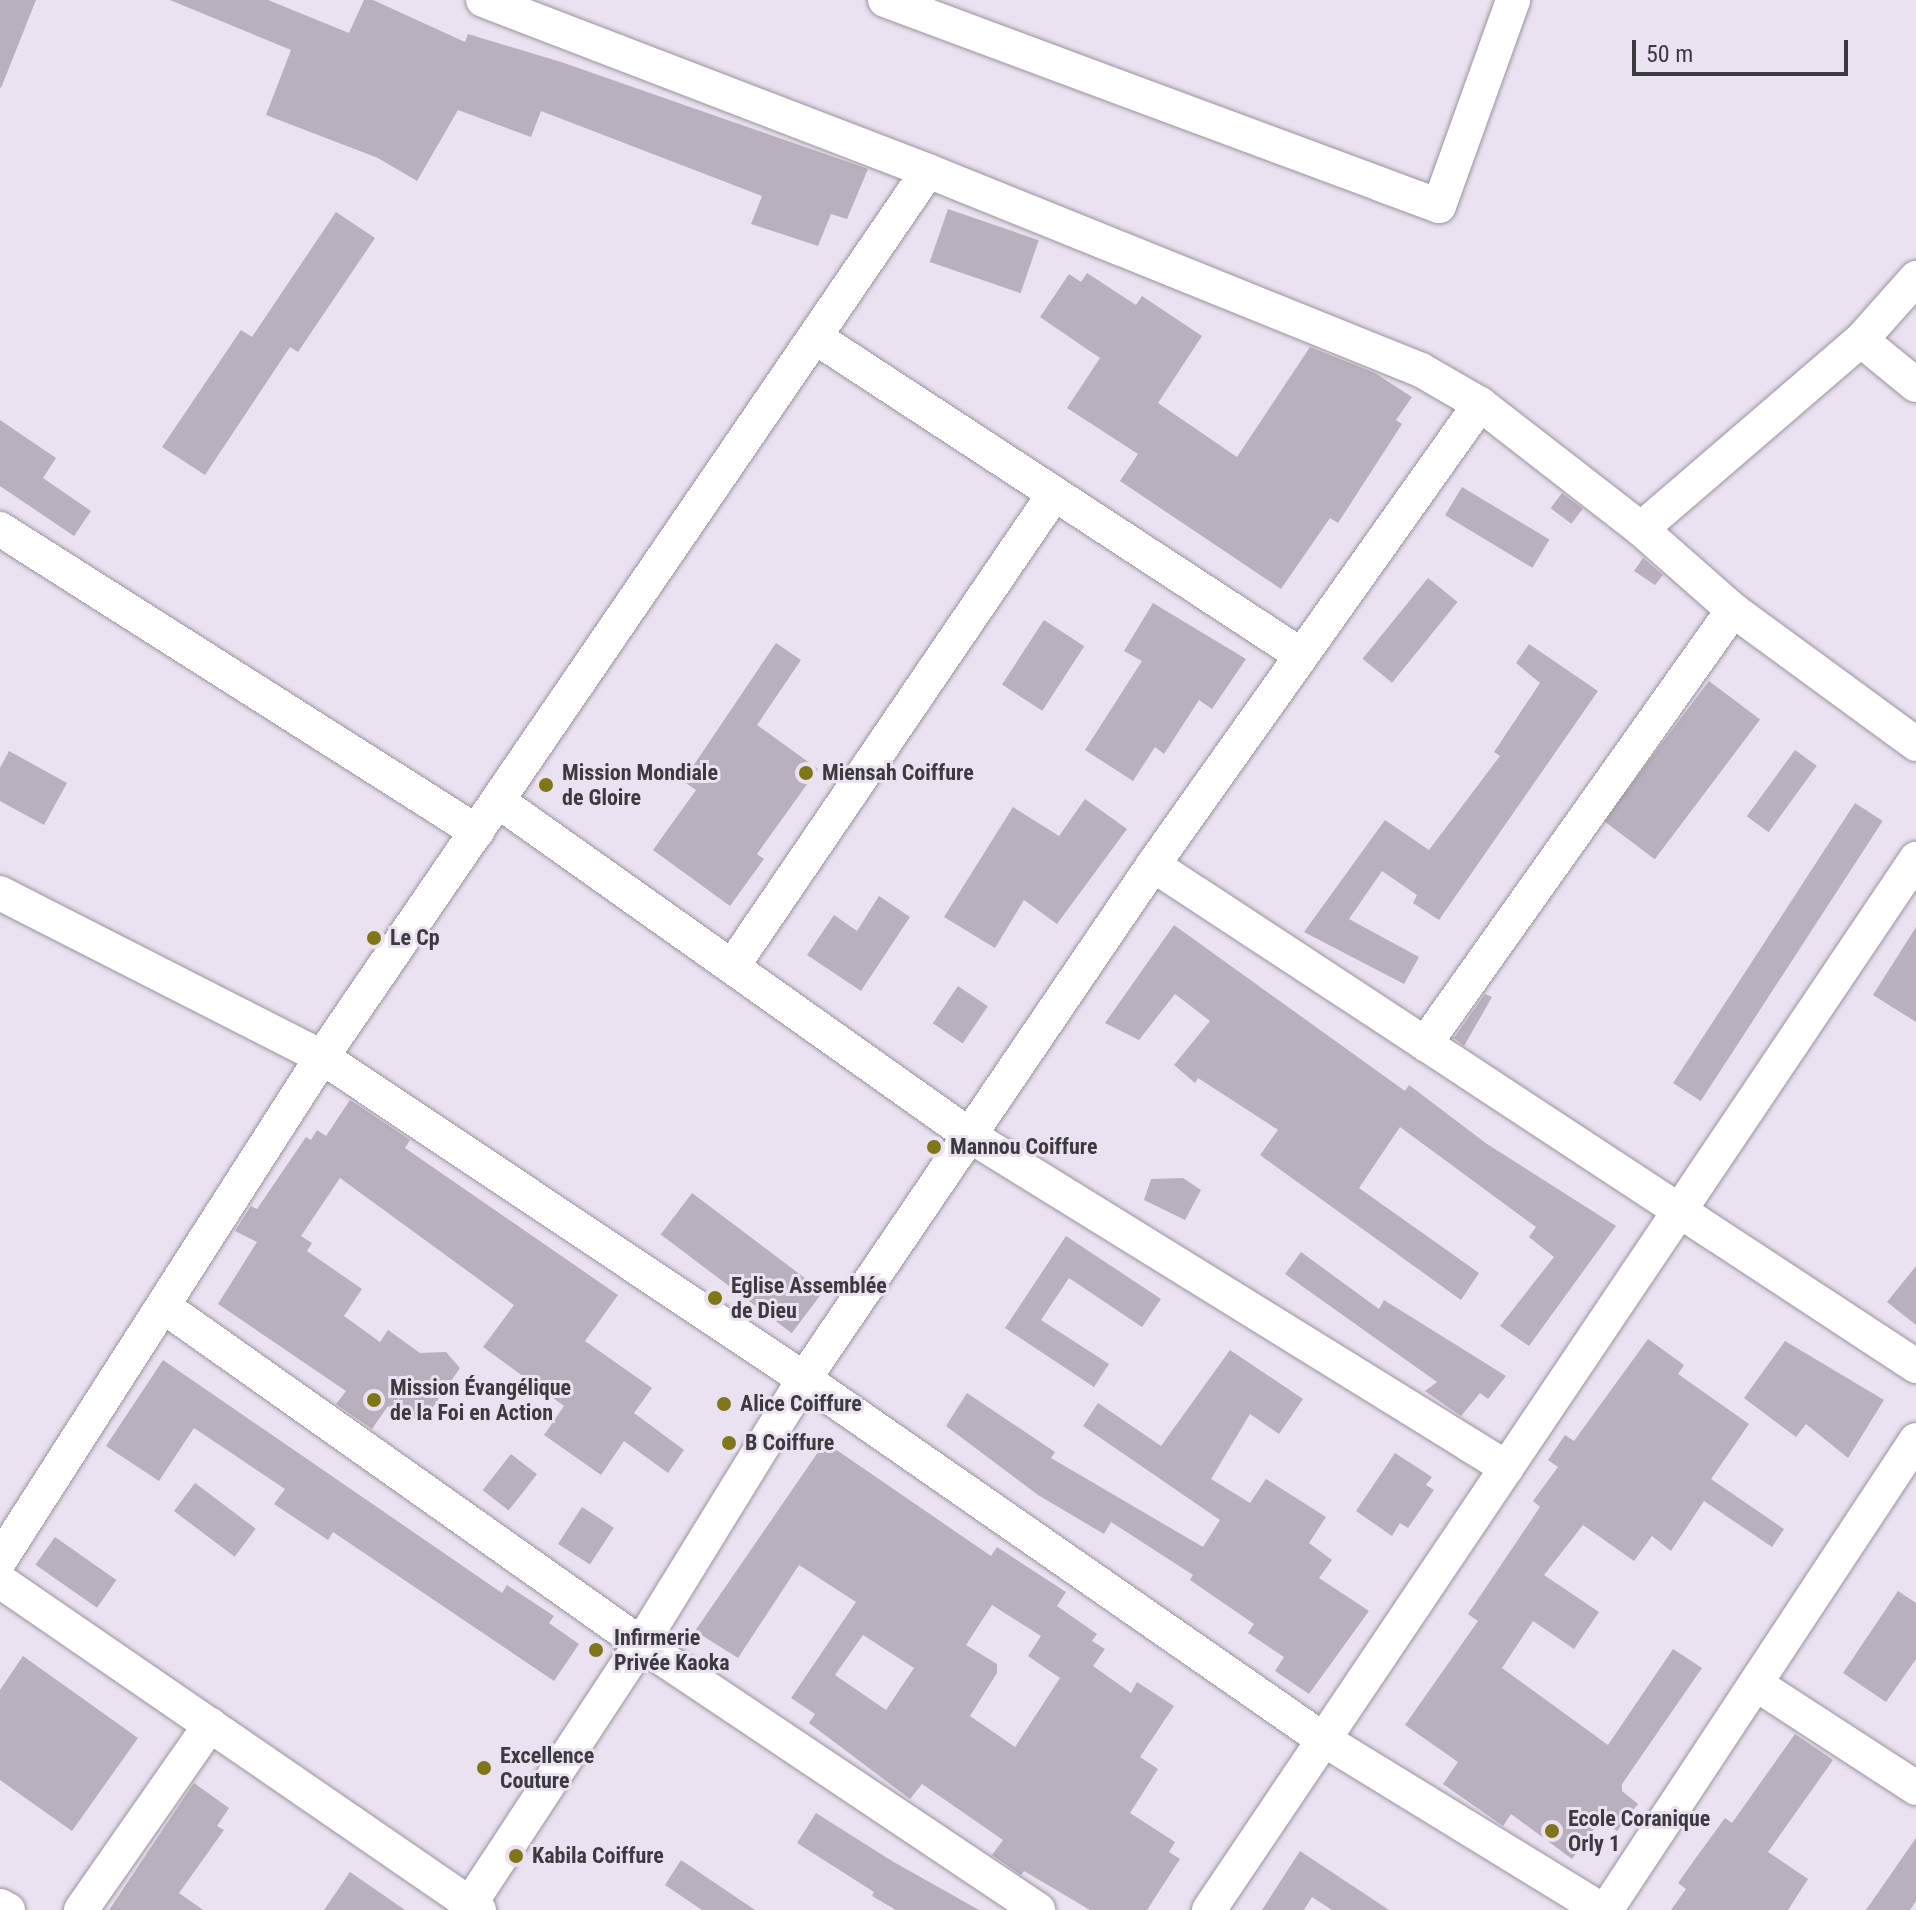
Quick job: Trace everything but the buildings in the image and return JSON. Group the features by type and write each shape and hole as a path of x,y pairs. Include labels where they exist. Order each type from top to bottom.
{"street":[{"path":"483,0 928,171 1421,370 1480,404 1641,529 1733,610 1916,744"},
{"path":"885,0 1439,206 1513,0"},
{"path":"0,1560 322,1057 928,171"},
{"path":"1641,529 1861,340 1916,278"},
{"path":"815,337 1301,655"},
{"path":"1861,340 1916,385"},
{"path":"0,1581 472,1908 641,1644 804,1379 972,1137 1153,865 1480,404"},
{"path":"732,967 1054,494"},
{"path":"0,529 477,832"},
{"path":"1425,1044 1733,610"},
{"path":"498,801 972,1137 1507,1468"},
{"path":"1209,1910 1321,1738 1507,1468 1916,859"},
{"path":"1153,865 1916,1366"},
{"path":"0,893 322,1057 804,1379 1321,1738 1604,1910 1916,1440"},
{"path":"163,1306 641,1644 1038,1910"},
{"path":"1756,1684 1916,1788"},
{"path":"81,1910 210,1725"},
{"path":"0,1906 8,1910"}],"place":[{"name":"Miensah Coiffure","path":"806,773"},
{"name":"Mission Mondiale de Gloire","path":"546,785"},
{"name":"Le Cp","path":"374,938"},
{"name":"Mannou Coiffure","path":"934,1147"},
{"name":"Eglise Assemblée de Dieu","path":"715,1298"},
{"name":"Mission Évangélique de la Foi en Action","path":"374,1400"},
{"name":"Alice Coiffure","path":"724,1404"},
{"name":"B Coiffure","path":"729,1443"},
{"name":"Infirmerie Privée Kaoka","path":"596,1650"},
{"name":"Excellence Couture","path":"484,1768"},
{"name":"Ecole Coranique Orly 1","path":"1552,1831"},
{"name":"Kabila Coiffure","path":"516,1856"}]}
